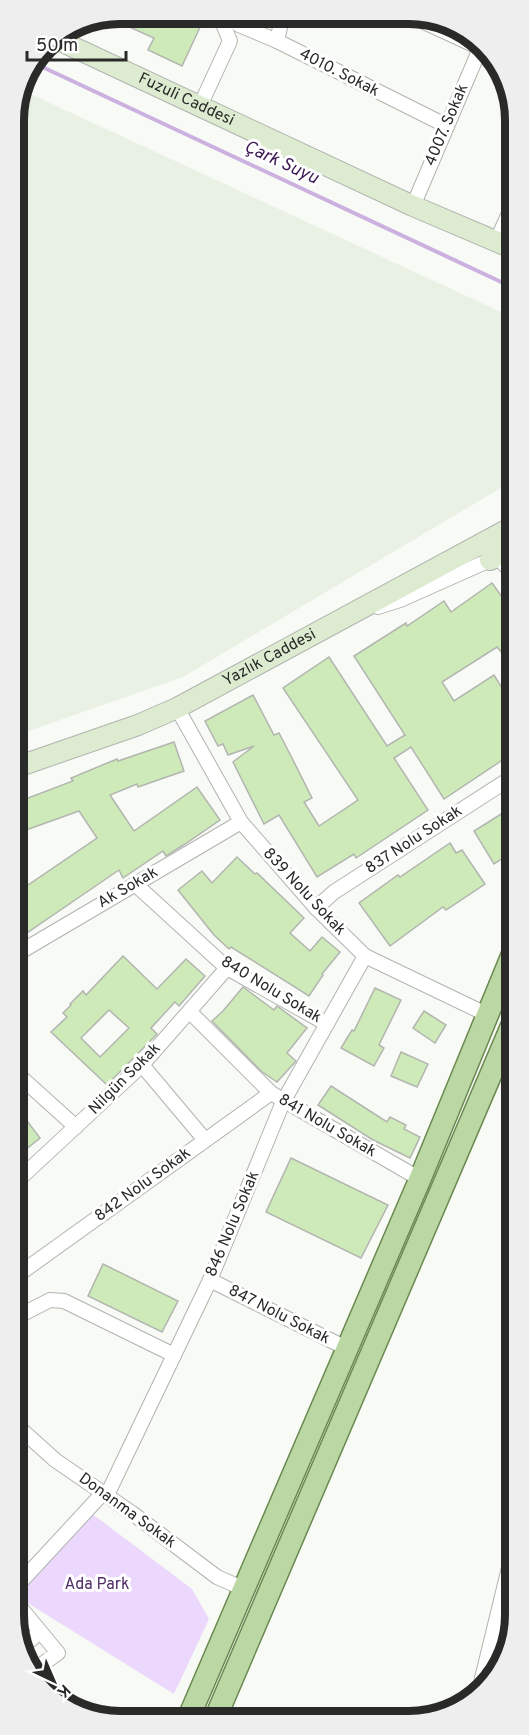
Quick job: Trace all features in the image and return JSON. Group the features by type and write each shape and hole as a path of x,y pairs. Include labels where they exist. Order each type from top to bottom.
{"main road":[{"name":"Fuzuli Caddesi","path":"64,43 413,206 505,246"},
{"name":"Yazlık Caddesi","path":"24,765 138,725 177,708 505,531"},
{"path":"490,560 500,554 505,547"},
{"path":"191,1711 348,1349 505,971"},
{"path":"218,1711 505,1041"}],"street":[{"path":"223,24 230,41"},
{"path":"200,106 230,41 235,24"},
{"name":"4010. Sokak","path":"240,24 447,126"},
{"path":"277,41 281,24"},
{"name":"4007. Sokak","path":"413,206 478,53"},
{"path":"355,613 400,600 490,560 501,561 505,565"},
{"name":"839 Nolu Sokak","path":"177,708 241,822 316,908 365,956 488,1015"},
{"name":"837 Nolu Sokak","path":"316,908 334,892 505,782"},
{"name":"Ak Sokak","path":"24,950 241,822"},
{"name":"840 Nolu Sokak","path":"135,884 227,968 327,1024"},
{"name":"846 Nolu Sokak","path":"24,1579 105,1494 210,1280 283,1102 365,956"},
{"name":"Nilgün Sokak","path":"24,1175 142,1065 227,968"},
{"name":"841 Nolu Sokak","path":"190,1012 271,1094 420,1179"},
{"path":"142,1065 206,1140"},
{"path":"24,1080 76,1127"},
{"name":"842 Nolu Sokak","path":"24,1271 271,1094"},
{"name":"847 Nolu Sokak","path":"210,1280 348,1349"},
{"path":"24,1313 50,1300 64,1301 174,1355"},
{"name":"Donanma Sokak","path":"24,1432 55,1460 217,1576 244,1589"},
{"path":"483,1676 505,1584"},
{"path":"24,1612 58,1653 39,1666"},
{"path":"28,1642 40,1632"}],"shaded area":[{"path":"28,93 505,314 505,485 183,677 24,733 24,114"}],"green space":[{"name":"Ada Park","path":"91,1513 192,1589 209,1619 174,1694 26,1602 24,1586"}],"building":[{"path":"123,24 202,24 182,66 148,50 154,38"},
{"path":"492,583 505,601 505,656 497,647 442,682 454,701 494,675 505,693 505,758 444,799 411,747 394,758 428,810 356,858 354,854 317,877 279,815 264,824 233,762 254,746 228,755 223,744 218,746 205,721 253,695 274,735 279,733 292,758 312,798 304,802 319,826 358,800 283,688 329,657 387,746 405,735 354,656 406,623 407,626 444,601 451,612"},
{"path":"174,742 184,771 138,787 137,784 110,795 134,831 197,787 220,820 166,856 163,851 123,878 119,870 24,935 24,888 97,838 79,811 24,831 24,800 73,781 71,778 117,759 118,761"},
{"path":"505,812 505,857 494,864 474,831"},
{"path":"450,843 456,853 462,850 485,884 446,910 443,907 390,946 359,903 398,875 400,877"},
{"path":"237,857 304,918 290,933 310,951 322,937 340,952 322,974 309,996 231,947 229,949 214,935 178,890 202,871 212,883"},
{"path":"123,956 157,989 186,959 205,976 179,1006 175,1002 151,1028 157,1034 107,1085 51,1032 67,1017 63,1013 70,1004 83,991 86,995","holes":["109,1010 129,1028 100,1057 81,1038"]},
{"path":"243,987 274,1010 277,1006 307,1028 287,1053 296,1061 277,1082 261,1071 212,1021"},
{"path":"375,988 401,1000 379,1045 384,1048 374,1066 341,1048 352,1030 354,1031"},
{"path":"424,1011 446,1025 435,1043 413,1028"},
{"path":"401,1052 428,1064 417,1087 391,1076"},
{"path":"331,1086 387,1122 390,1117 406,1125 404,1129 420,1137 410,1158 373,1140 318,1105"},
{"path":"24,1117 40,1138 24,1151"},
{"path":"291,1158 388,1205 361,1258 266,1212"},
{"path":"103,1264 178,1301 162,1332 88,1296"}],"waterway":[{"name":"Çark Suyu","path":"41,66 505,284"}]}
